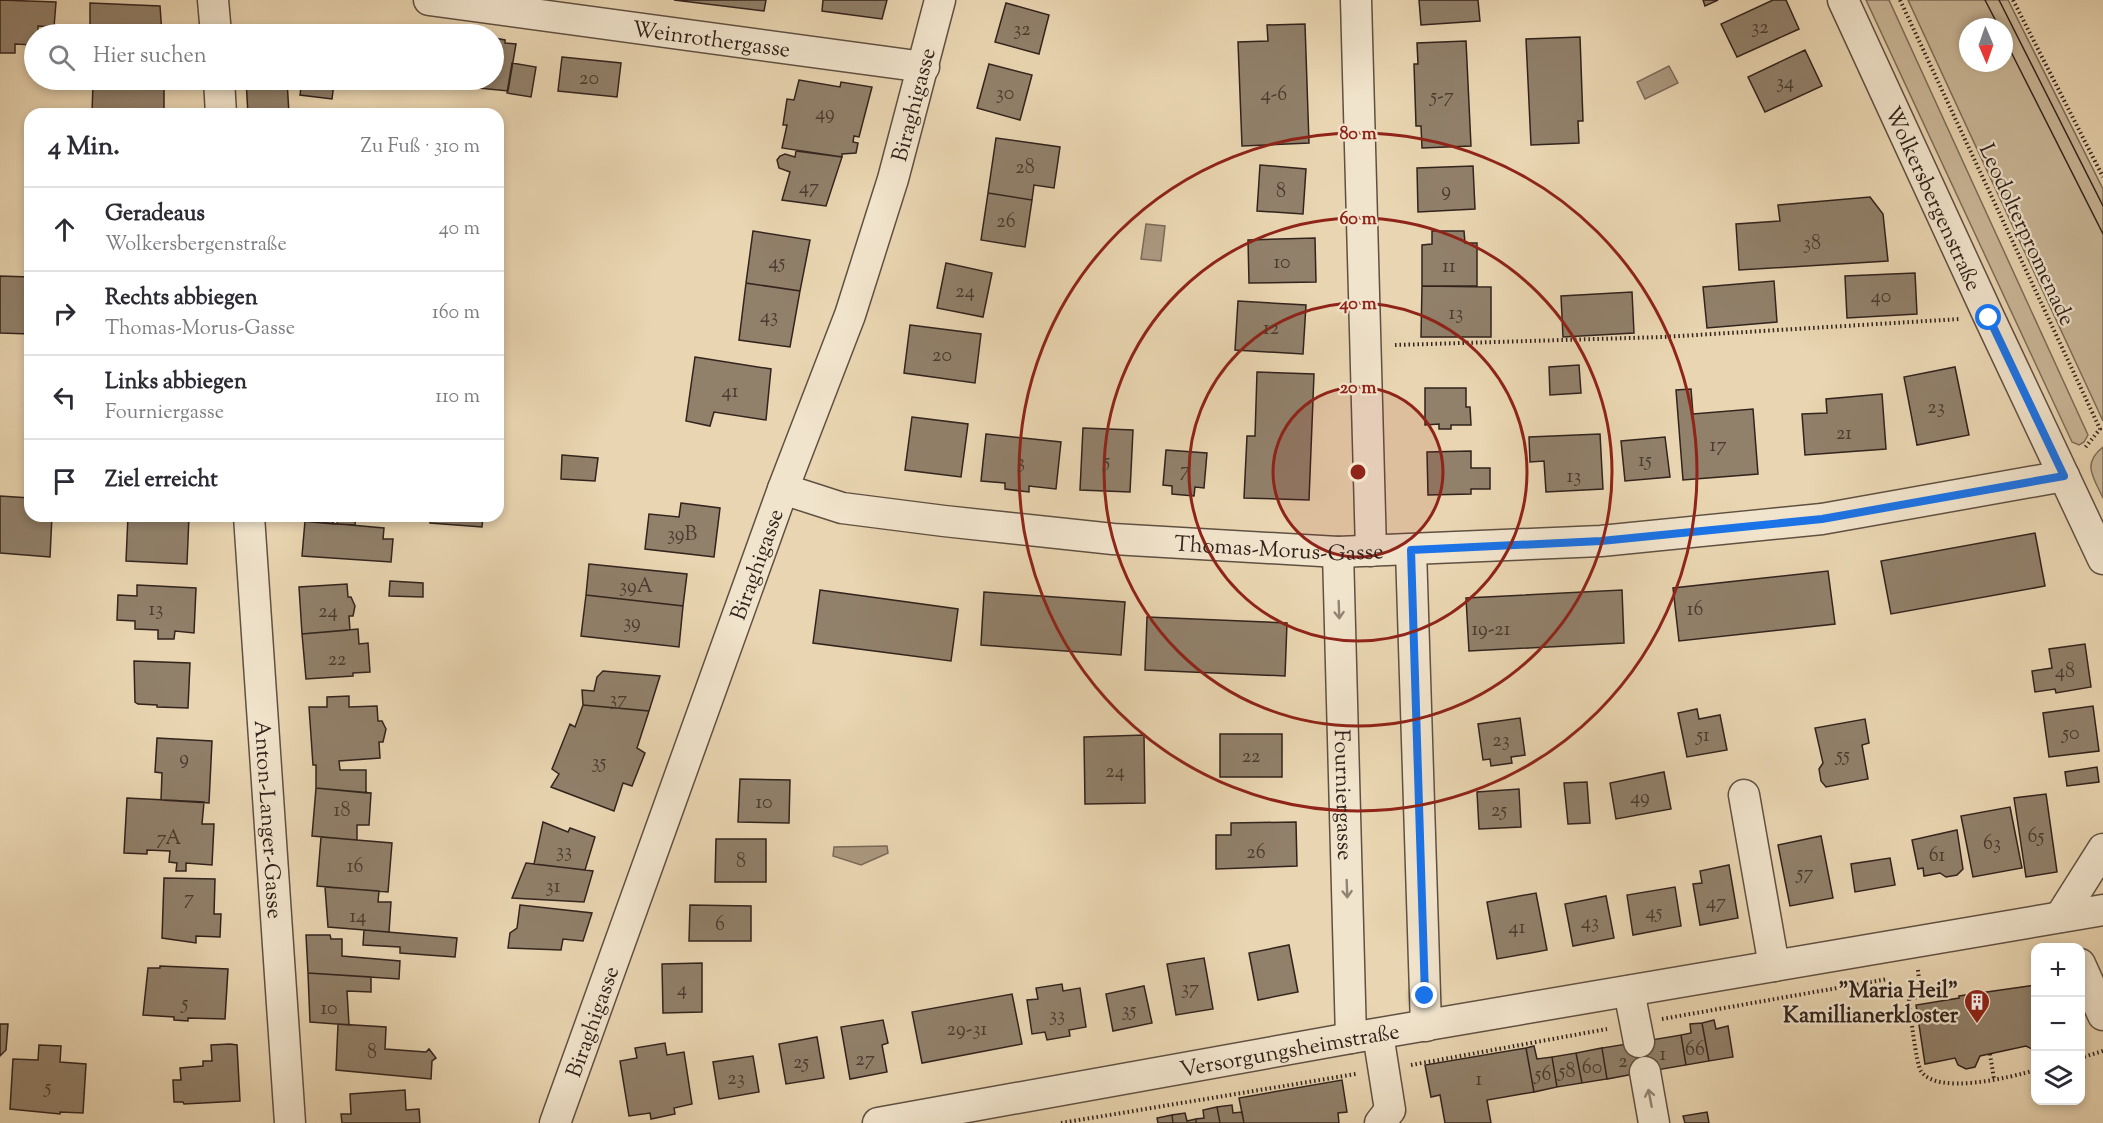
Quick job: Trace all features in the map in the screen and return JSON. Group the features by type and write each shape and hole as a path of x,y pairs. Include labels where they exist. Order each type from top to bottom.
{"street":[{"path":"213,0 215,24"},
{"name":"Weinrothergasse","path":"429,0 924,67"},
{"name":"Biraghigasse","path":"555,1123 783,489 850,315 893,179 940,0"},
{"path":"1356,0 1371,550"},
{"name":"Wolkersbergenstraße","path":"1843,0 2103,559"},
{"path":"220,90 221,108"},
{"name":"Thomas-Morus-Gasse","path":"783,489 843,508 944,521 1113,539 1338,552 1601,541 1822,519 2064,476"},
{"name":"Anton-Langer-Gasse","path":"249,522 290,1123"},
{"path":"1411,550 1426,1026"},
{"name":"Fourniergasse","path":"1338,552 1364,1036 1384,1070 1394,1119"},
{"path":"1744,795 1774,966"},
{"path":"2071,943 2060,917 2103,849"},
{"name":"Versorgungsheimstraße","path":"878,1123 1364,1036 2103,910"},
{"path":"2085,975 2103,1015"},
{"path":"1629,991 1637,1033"},
{"path":"1645,1072 1654,1123"}],"path":[{"name":"Leodolterpromenade","path":"1900,0 2100,429 2064,476"},
{"path":"2013,0 2103,177"},
{"path":"1395,345 1663,337 1961,319"},
{"path":"1915,942 1921,997 1909,998 1920,1070 1930,1079 1950,1084 1994,1079 2031,1071"},
{"path":"1907,976 1930,972"},
{"path":"1061,1123 1384,1070 1637,1033 1895,978"},
{"path":"2085,1056 2103,1051"},
{"path":"1990,1054 1994,1079"}],"shaded area":[{"path":"1866,0 1889,0 2088,435 2079,445 2072,442"},
{"path":"1908,0 2008,0 2103,189 2103,421"},
{"path":"1669,66 1678,83 1645,99 1637,82"},
{"path":"1146,224 1165,226 1161,261 1141,259"},
{"path":"2103,447 2103,498 2093,478 2091,465 2096,453"},
{"path":"887,846 888,853 861,865 833,856 834,847"}],"building":[{"path":"0,0 56,2 54,24 24,24 24,44 15,44 15,53 0,53"},
{"path":"674,0 766,0 764,11"},
{"path":"823,0 887,0 882,19 822,11"},
{"path":"1419,0 1478,0 1480,21 1421,25"},
{"path":"1703,0 1718,0 1705,6"},
{"path":"1773,0 1786,0 1799,29 1737,57 1721,24"},
{"path":"90,3 160,6 161,24 90,24"},
{"path":"1006,3 1049,15 1039,54 995,42"},
{"path":"1305,24 1309,143 1242,146 1238,42 1268,41 1267,25"},
{"path":"1580,37 1583,121 1578,121 1579,143 1531,145 1526,39"},
{"path":"504,40 505,43 516,44 508,91 498,90 504,90"},
{"path":"1466,41 1471,146 1422,148 1421,126 1416,126 1414,64 1418,64 1417,43"},
{"path":"1805,50 1822,86 1765,112 1748,77"},
{"path":"562,57 621,63 617,97 558,91"},
{"path":"512,63 536,67 531,97 507,93"},
{"path":"989,64 1032,75 1020,120 977,108"},
{"path":"799,80 840,87 841,82 872,87 859,137 854,136 853,142 858,143 856,153 842,154 842,157 782,148 787,125 783,125 787,99 794,100"},
{"path":"93,90 164,90 164,108 92,108"},
{"path":"247,90 288,90 289,108 248,108"},
{"path":"301,90 333,90 332,99 300,95"},
{"path":"996,138 1060,147 1054,188 1034,185 1032,200 988,193"},
{"path":"796,151 842,157 826,206 782,200 790,172 779,168 777,160 785,154 795,157"},
{"path":"1260,165 1306,169 1303,214 1257,211"},
{"path":"1473,166 1475,209 1418,212 1417,168"},
{"path":"988,193 1032,200 1025,247 981,240"},
{"path":"1870,197 1883,214 1888,261 1739,270 1736,224 1780,221 1778,205"},
{"path":"753,231 810,240 800,291 746,283"},
{"path":"1432,231 1464,231 1465,243 1477,243 1477,286 1422,286 1422,245 1432,244"},
{"path":"1315,238 1316,282 1249,283 1248,240"},
{"path":"946,263 992,273 983,317 937,308"},
{"path":"1915,273 1917,314 1847,318 1845,276"},
{"path":"0,276 24,277 24,334 0,333"},
{"path":"1774,281 1777,322 1707,328 1703,287"},
{"path":"746,283 800,291 790,347 739,340"},
{"path":"1422,286 1491,287 1491,337 1421,337"},
{"path":"1632,292 1634,333 1563,337 1561,296"},
{"path":"1238,301 1306,305 1303,354 1235,350"},
{"path":"910,325 981,334 975,383 904,373"},
{"path":"695,357 771,369 766,420 714,412 710,426 686,421"},
{"path":"1579,365 1581,393 1550,395 1549,367"},
{"path":"1955,367 1969,435 1917,445 1904,377"},
{"path":"1257,372 1314,374 1309,500 1244,498 1247,436 1255,436"},
{"path":"1425,388 1466,388 1466,407 1470,407 1471,425 1451,425 1451,429 1439,429 1439,424 1425,425"},
{"path":"1691,389 1693,414 1753,409 1758,474 1683,480 1676,390"},
{"path":"1882,394 1886,449 1805,455 1802,414 1827,413 1826,399"},
{"path":"912,417 968,424 961,477 905,470"},
{"path":"1083,428 1133,430 1130,492 1080,490"},
{"path":"986,434 1061,442 1056,489 1029,486 1029,492 1005,489 1005,483 981,481"},
{"path":"1600,434 1603,489 1546,492 1544,461 1530,462 1529,437"},
{"path":"1665,437 1670,477 1625,481 1621,441"},
{"path":"1166,450 1207,453 1204,488 1195,487 1194,496 1172,494 1172,486 1163,485"},
{"path":"1471,451 1471,468 1490,468 1490,489 1471,489 1471,494 1428,495 1427,452"},
{"path":"562,455 598,458 595,481 561,479"},
{"path":"0,496 24,498 24,522 52,522 50,557 0,553"},
{"path":"681,503 720,508 714,557 645,549 649,514 679,517"},
{"path":"128,522 189,522 187,564 126,561"},
{"path":"305,522 384,528 383,539 393,539 391,562 302,556"},
{"path":"337,522 355,522 355,525 337,524"},
{"path":"430,522 482,522 482,527"},
{"path":"2035,533 2045,586 1891,614 1881,561"},
{"path":"589,564 687,574 683,606 586,595"},
{"path":"1828,571 1835,624 1679,641 1673,588"},
{"path":"390,581 423,583 423,597 389,596"},
{"path":"347,584 348,597 351,597 355,606 353,616 349,616 350,630 302,634 299,587"},
{"path":"137,585 196,588 194,633 175,631 174,639 158,639 158,630 135,629 135,621 117,620 118,595 137,596"},
{"path":"820,590 958,609 951,661 813,643"},
{"path":"1622,590 1624,643 1469,651 1466,598"},
{"path":"984,592 1125,602 1121,655 981,645"},
{"path":"586,595 683,606 679,647 581,636"},
{"path":"1147,617 1287,623 1285,676 1145,670"},
{"path":"358,629 359,644 368,643 370,672 353,673 353,676 306,679 302,634"},
{"path":"2085,644 2091,687 2056,693 2055,689 2035,692 2032,671 2052,668 2049,649"},
{"path":"134,661 190,663 188,708 157,707 157,705 135,702"},
{"path":"603,671 660,676 649,711 583,705 582,690 594,691 597,677"},
{"path":"349,696 349,707 377,706 378,721 382,721 386,729 383,742 379,742 380,758 339,761 340,770 366,770 366,793 316,788 316,765 313,765 309,707 327,707 327,697"},
{"path":"583,705 649,711 637,748 645,753 632,786 623,783 614,811 551,787 559,774 552,769 570,724 575,727"},
{"path":"2093,706 2099,751 2049,757 2043,713"},
{"path":"1697,709 1699,719 1720,715 1727,750 1687,757 1678,713"},
{"path":"1520,718 1525,755 1511,757 1512,763 1491,766 1490,759 1483,760 1478,724"},
{"path":"1865,719 1869,743 1862,745 1868,779 1826,787 1821,781 1819,769 1823,763 1815,728"},
{"path":"1220,734 1282,734 1282,777 1220,777"},
{"path":"1144,735 1145,803 1085,804 1084,737"},
{"path":"157,738 212,741 209,803 161,800 162,773 155,772"},
{"path":"2097,767 2099,782 2067,786 2065,772"},
{"path":"1664,772 1671,809 1616,819 1610,783"},
{"path":"740,779 790,780 789,823 738,822"},
{"path":"1587,782 1590,823 1568,824 1564,783"},
{"path":"316,788 371,793 369,825 357,825 357,840 312,836"},
{"path":"1519,789 1521,827 1479,829 1477,792"},
{"path":"2046,794 2057,872 2026,877 2014,798"},
{"path":"127,798 204,802 202,824 214,824 212,865 186,863 186,871 176,871 177,863 169,862 170,851 147,850 147,854 124,853"},
{"path":"2010,807 2022,868 1973,877 1961,816"},
{"path":"543,822 568,832 570,828 595,837 585,870 534,864"},
{"path":"1296,822 1297,866 1216,869 1216,835 1231,835 1231,823"},
{"path":"1957,830 1963,869 1957,875 1946,877 1940,873 1924,876 1923,868 1918,869 1912,840"},
{"path":"1821,836 1833,898 1790,906 1778,845"},
{"path":"321,837 392,843 388,892 317,886"},
{"path":"716,839 766,839 766,882 715,882"},
{"path":"1890,858 1895,885 1855,892 1851,864"},
{"path":"526,863 593,871 584,902 512,898"},
{"path":"1729,865 1738,918 1700,925 1693,884 1702,883 1700,871"},
{"path":"164,878 215,879 214,914 221,914 220,937 196,936 196,943 162,938"},
{"path":"325,887 379,891 378,902 391,902 389,932 328,927"},
{"path":"1675,887 1681,926 1633,935 1627,895"},
{"path":"1536,893 1547,950 1497,959 1487,902"},
{"path":"1606,896 1614,938 1573,946 1565,904"},
{"path":"520,905 592,913 583,941 563,939 561,950 508,948 510,933 517,928"},
{"path":"690,905 751,906 751,941 689,941"},
{"path":"364,930 457,938 455,957 400,953 400,947 363,945"},
{"path":"306,935 330,935 331,939 342,939 342,956 400,961 399,979 308,973"},
{"path":"1289,945 1298,992 1258,1000 1249,953"},
{"path":"1204,958 1213,1009 1176,1015 1167,964"},
{"path":"702,963 702,1012 663,1013 662,964"},
{"path":"160,966 228,969 225,1019 188,1018 188,1021 174,1020 174,1017 143,1015 148,968 160,968"},
{"path":"308,973 371,977 371,992 347,991 349,1025 310,1022"},
{"path":"1062,984 1063,991 1080,988 1086,1027 1069,1030 1070,1036 1047,1040 1045,1032 1032,1034 1027,1000 1038,999 1036,988"},
{"path":"1144,986 1152,1023 1113,1031 1106,994"},
{"name":"\"Maria Heil\" Kamillianerkloster","path":"2031,986 2031,1048 2026,1046 1980,1056 1975,1067 1966,1069 1958,1065 1955,1058 1925,1064 1916,1005 1959,998 1959,996"},
{"path":"1012,994 1022,1044 922,1063 912,1012"},
{"path":"883,1020 888,1043 882,1045 887,1072 850,1079 841,1027"},
{"path":"1714,1020 1716,1029 1728,1026 1733,1057 1709,1061 1702,1023"},
{"path":"1702,1023 1709,1061 1686,1065 1681,1035 1691,1033 1690,1024"},
{"path":"0,1024 8,1024 6,1050 0,1056"},
{"path":"338,1024 386,1027 385,1049 426,1052 429,1049 436,1058 432,1061 431,1079 336,1070"},
{"path":"1681,1035 1686,1065 1645,1072 1639,1042"},
{"path":"817,1037 824,1078 786,1084 779,1044"},
{"path":"1639,1042 1645,1072 1607,1079 1602,1048"},
{"path":"665,1043 667,1055 684,1052 692,1104 674,1108 675,1114 651,1119 650,1113 629,1116 620,1061 637,1058 635,1048"},
{"path":"39,1045 61,1046 60,1062 86,1064 83,1113 60,1112 60,1114 10,1109 13,1059 38,1060"},
{"path":"211,1045 237,1045 240,1101 184,1104 174,1102 173,1080 181,1080 180,1068 203,1066 203,1061 212,1061"},
{"path":"1534,1046 1537,1059 1552,1057 1557,1087 1534,1092 1526,1048"},
{"path":"1526,1048 1534,1092 1487,1100 1491,1123 1445,1123 1440,1095 1431,1097 1425,1065"},
{"path":"1602,1048 1607,1079 1582,1083 1576,1053"},
{"path":"1576,1053 1582,1083 1557,1087 1552,1057"},
{"path":"753,1056 759,1092 719,1099 713,1062"},
{"path":"1342,1080 1347,1112 1338,1113 1339,1123 1244,1123 1239,1098"},
{"path":"405,1090 406,1110 419,1109 420,1123 342,1123 341,1114 351,1114 350,1094"},
{"path":"1232,1105 1233,1113 1242,1112 1244,1123 1220,1123 1217,1107"},
{"path":"1217,1107 1220,1123 1196,1123 1196,1119 1204,1118 1203,1110"},
{"path":"1707,1112 1709,1123 1685,1123 1683,1116"},
{"path":"1185,1113 1187,1121 1196,1119 1196,1123 1173,1123 1172,1115"},
{"path":"1172,1115 1173,1123 1158,1123 1157,1118"}],"tram line":[{"path":"1985,0 1994,18"},
{"path":"1999,0 2103,206"},
{"path":"2013,56 2103,234"}],"place":[{"name":"\"Maria Heil\" Kamillianerkloster","path":"1977,1025"}],"route":[{"path":"1425,996 1411,550 1601,541 1822,519 2064,476 1989,318"}]}
